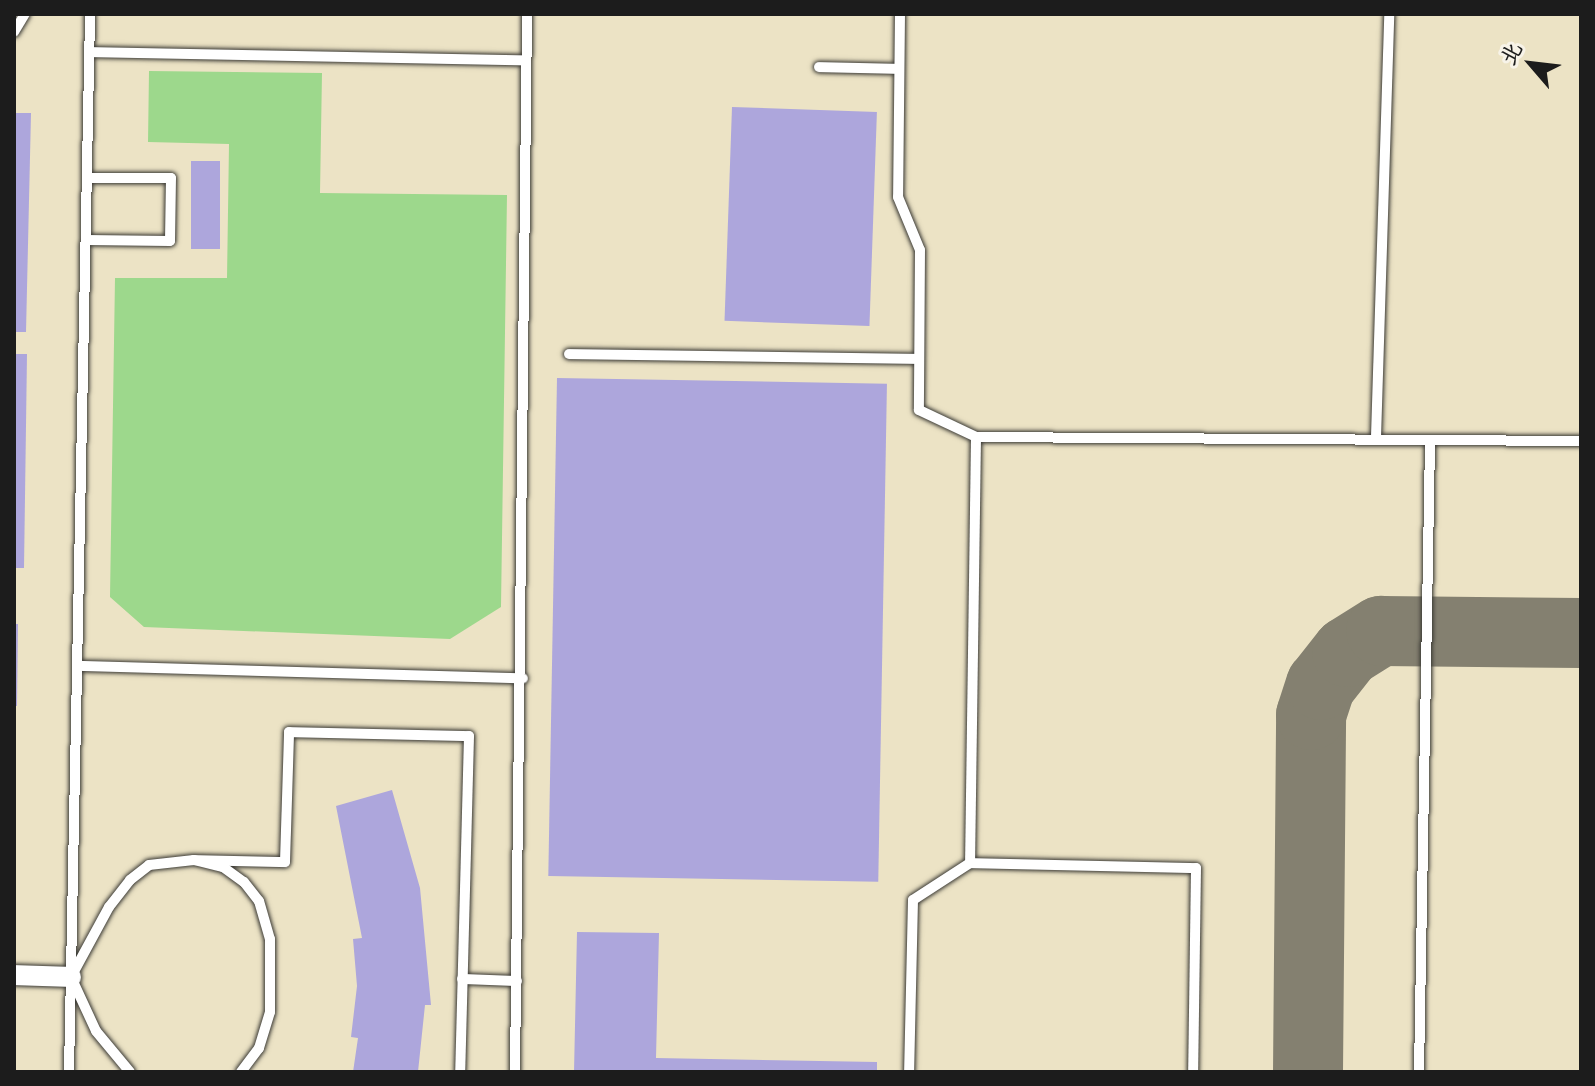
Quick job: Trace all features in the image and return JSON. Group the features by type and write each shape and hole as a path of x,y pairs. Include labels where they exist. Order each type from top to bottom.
{"street":[{"path":"14,975 71,977"}],"lane":[{"path":"14,32 25,14"},
{"path":"69,1072 80,666 90,14"},
{"path":"515,1072 523,678 527,14"},
{"path":"900,14 898,197 920,250 919,410 976,437 1376,437 1430,441 1581,441"},
{"path":"1376,437 1389,14"},
{"path":"90,52 526,60"},
{"path":"819,67 899,69"},
{"path":"86,240 170,241 171,178 87,178"},
{"path":"569,354 919,359"},
{"path":"970,863 976,437"},
{"path":"1419,1072 1430,441"},
{"path":"80,666 523,678"},
{"path":"71,977 109,907 130,880 149,865 194,860 285,862 289,732 469,736 460,1072"},
{"path":"194,860 223,867 244,882 259,901 270,939 270,1012 259,1048 241,1072"},
{"path":"909,1072 913,900 970,863 1196,868 1193,1072"},
{"path":"71,977 96,1031 130,1072"},
{"path":"462,979 517,981"}],"green space":[{"path":"149,71 322,73 320,193 507,195 501,607 450,639 144,627 110,597 115,278 227,278 229,144 148,142"}],"building":[{"path":"732,107 877,112 869,326 725,321"},
{"path":"14,113 31,113 26,332 14,332"},
{"path":"191,161 220,161 220,249 191,249"},
{"path":"14,354 27,354 24,568 14,568"},
{"path":"557,378 887,384 878,882 548,876"},
{"path":"14,624 18,624 17,706 14,706"},
{"path":"392,790 420,888 431,1005 425,1005 418,1072 353,1072 358,1038 351,1037 357,986 353,939 362,938 336,806"},
{"path":"577,932 659,933 656,1058 877,1062 877,1072 574,1072"}],"taxiway":[{"path":"1308,1072 1311,715 1321,685 1347,652 1381,631 1581,633"}]}
